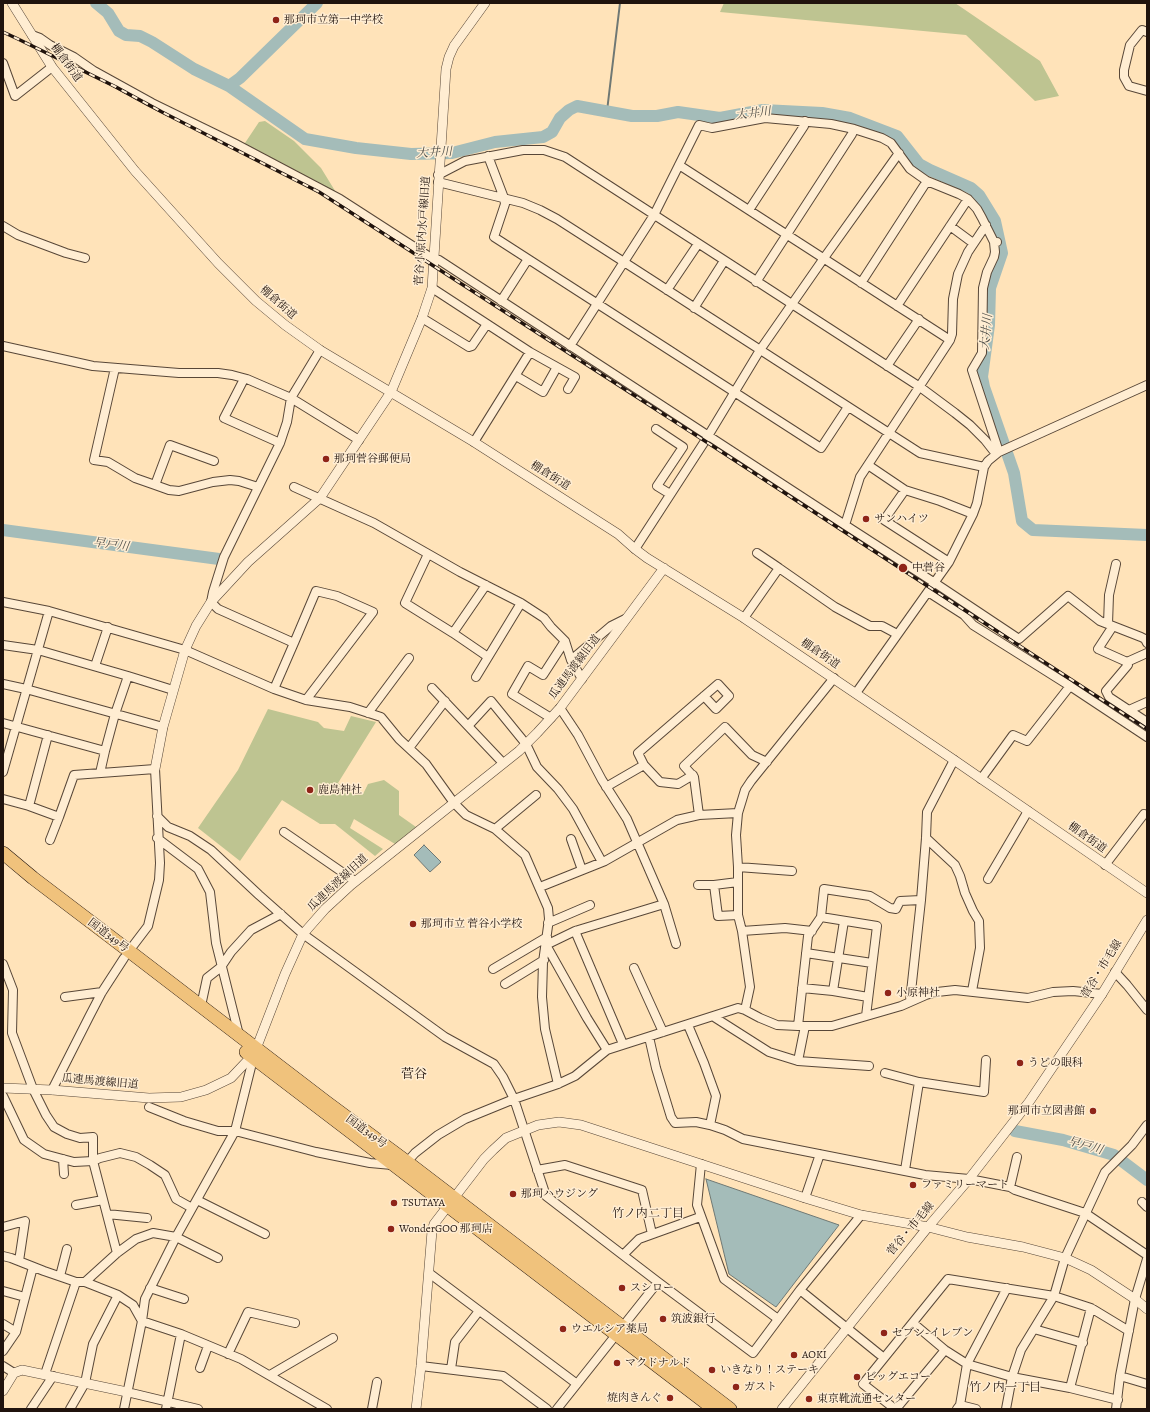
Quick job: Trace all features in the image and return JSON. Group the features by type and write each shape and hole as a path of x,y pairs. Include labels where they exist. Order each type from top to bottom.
{"highway":[{"name":"国道349号","path":"3,853 126,955 254,1053 394,1165 451,1202 619,1330 730,1409"},
{"name":"国道349号","path":"3,864 29,886 201,1006 239,1036 254,1053 407,1162 451,1202"},
{"name":"国道349号","path":"619,1330 714,1409"}],"street":[{"name":"棚倉街道","path":"12,3 52,67 135,171 218,263 269,312 285,325 320,350 474,442 618,534 635,549 744,618 834,678 1147,893"},
{"name":"菅谷小原内水戸線旧道","path":"155,769 162,727 185,650 196,626 211,602 248,562 320,498 391,392 422,318 432,288 444,85 449,57 458,41 485,3"},
{"path":"1147,32 1142,30 1130,45 1124,70 1124,77 1129,86 1147,91"},
{"path":"32,35 74,57 94,71 152,103 241,147 340,199 433,259 439,260 935,583 1018,639 1068,596 1100,621 1141,637 1147,643"},
{"path":"3,63 15,96 52,67"},
{"path":"570,346 654,215 699,125 712,128 765,118 831,124 854,129 882,138 891,144 910,169 927,180 959,194 968,200 977,208 995,242 994,257 987,272 983,288 982,352 972,370 998,453"},
{"path":"748,210 804,126 805,121"},
{"path":"756,282 854,129"},
{"path":"438,178 466,161 523,150 544,150 565,157 920,387 970,425 998,453"},
{"path":"635,549 709,436 760,350 791,304 899,154"},
{"path":"488,156 505,204 494,237 821,448 848,407"},
{"path":"679,164 950,340"},
{"path":"438,178 523,203 557,218 920,453 984,467"},
{"path":"861,283 927,180"},
{"path":"897,306 968,200"},
{"path":"845,525 860,477 950,340 953,298 958,274 962,262 986,225"},
{"path":"3,226 18,235 66,253 85,258"},
{"path":"950,226 973,243"},
{"path":"667,290 698,244"},
{"path":"501,301 528,259"},
{"path":"694,308 724,261"},
{"path":"432,288 530,352 575,377 568,389"},
{"path":"422,318 469,347 472,346 487,324"},
{"path":"887,366 919,319"},
{"path":"3,346 75,362 115,368 179,373 218,373 244,378 291,398 359,440"},
{"path":"294,643 218,609 211,602 214,586 224,558 280,443 287,422 291,398 320,350"},
{"path":"474,442 530,352"},
{"path":"516,376 543,392 557,367"},
{"path":"115,368 94,460 108,462 135,478 169,490 179,491 213,482 230,480 239,481 258,487"},
{"path":"244,378 224,418 280,443"},
{"path":"856,693 949,562 973,514 984,467 988,461 998,453 1008,448 1147,385"},
{"path":"656,429 683,447 657,486 670,494"},
{"path":"155,485 170,445 214,461"},
{"path":"868,465 905,490 940,501 973,514"},
{"path":"294,487 374,523 460,572 521,603 544,618 565,641 571,660 582,679"},
{"path":"905,490 884,520 949,562"},
{"path":"757,553 835,607 870,626 882,626 897,634"},
{"path":"428,554 404,602 488,657"},
{"path":"1116,564 1109,595 1110,625 1098,649 1127,662 1147,653"},
{"name":"瓜連馬渡線旧道","path":"3,1088 52,1090 149,1098 181,1097 206,1090 231,1078 254,1053 285,974 303,934 325,909 355,881 503,764 526,744 560,708 664,568"},
{"path":"744,618 779,568"},
{"path":"453,633 486,585"},
{"path":"274,689 316,591 337,596 373,612 306,700"},
{"path":"928,592 964,615 973,625 1070,686 1147,737"},
{"path":"3,602 49,611 185,650 274,689 306,700 350,707 381,717 409,748 426,764 454,803 466,815 495,829 525,856 548,908 542,997 545,1029 558,1084"},
{"path":"476,677 521,603"},
{"path":"3,772 49,611"},
{"path":"571,660 611,626 625,619"},
{"path":"95,666 108,627"},
{"path":"551,718 512,694 528,666 543,675 565,641"},
{"path":"3,645 38,650 173,690"},
{"path":"368,713 409,658"},
{"path":"1127,662 1128,665 1106,691 1109,697 1147,722"},
{"path":"100,773 115,714 128,676"},
{"path":"746,1010 750,987 742,931 738,915 736,835 738,813 745,790 834,678"},
{"path":"3,684 162,727"},
{"path":"981,779 1013,736 1027,741 1070,686"},
{"path":"432,688 503,764"},
{"path":"692,775 678,784 660,782 644,765 638,753 704,696"},
{"path":"468,726 491,700 526,744 538,767 558,789 573,809 602,862"},
{"path":"409,748 445,701"},
{"path":"1128,710 1147,702"},
{"path":"560,708 626,819 664,904 676,944"},
{"path":"3,723 105,751"},
{"path":"699,814 694,777 684,766 725,727 752,755 767,762"},
{"path":"29,806 48,735"},
{"path":"910,1001 922,900 927,812 954,760"},
{"path":"606,787 644,765"},
{"path":"50,840 74,775 155,769 157,838 160,863 159,880 148,926 126,955 102,992 52,1090"},
{"path":"495,829 536,796"},
{"path":"3,799 29,806 59,817"},
{"path":"988,879 1028,811"},
{"path":"540,888 602,862 676,820 699,814 738,813"},
{"path":"1105,865 1144,814"},
{"path":"157,816 168,827 190,836 211,850 303,934 445,1037 494,1064 504,1077 514,1099 523,1131 546,1196 753,1353 800,1290 861,1215"},
{"path":"284,832 355,881"},
{"path":"157,838 198,869 210,892 216,943 239,1036"},
{"path":"926,838 955,865 972,911 979,921 980,948 972,991"},
{"path":"571,839 582,870"},
{"path":"738,867 792,870"},
{"path":"698,885 738,882"},
{"path":"714,885 718,916 738,915"},
{"path":"798,1060 802,1026 802,988 808,936 821,917 824,889 870,896 890,908 896,909 900,901 922,900"},
{"path":"493,969 546,941 664,904"},
{"path":"548,923 590,905"},
{"path":"201,1006 207,978 221,967 231,952 251,930 281,914"},
{"path":"821,917 877,926 866,1016"},
{"name":"菅谷・市毛線","path":"782,1409 846,1327 968,1179 1029,1102 1102,994 1147,920"},
{"path":"833,991 844,921"},
{"path":"742,931 784,928 812,931"},
{"path":"576,932 582,951 623,1044"},
{"path":"546,941 586,1018 607,1050"},
{"path":"806,953 872,963"},
{"path":"505,984 544,960"},
{"path":"3,964 13,990 12,1033 33,1089 46,1115 54,1127 67,1134 80,1138 93,1137 93,1161 117,1253"},
{"path":"634,968 663,1032"},
{"path":"1115,972 1127,984 1147,1010"},
{"path":"802,988 833,991 868,997"},
{"path":"407,1162 415,1153 438,1135 465,1119 514,1099 558,1084 575,1076 607,1050 714,1017 738,1008 746,1010 777,1025 832,1026 937,992 955,990 972,991 1028,998 1052,992 1073,990 1102,994"},
{"path":"65,997 102,992"},
{"path":"714,1017 768,1052 798,1060 869,1066"},
{"path":"688,1025 716,1096 710,1125"},
{"path":"649,1037 656,1068 671,1117 675,1123 696,1122 725,1130 743,1139 925,1175 968,1179 1010,1187 1085,1213 1147,1255"},
{"path":"124,1409 145,1299 176,1237 235,1131 254,1053"},
{"path":"885,1074 919,1082 984,1092 986,1060"},
{"path":"905,1170 919,1082"},
{"path":"3,1096 24,1140 44,1154 74,1162 93,1161 120,1153 136,1157 150,1164 165,1176 176,1199 192,1208"},
{"path":"149,1107 184,1121 218,1131 235,1131 316,1152 370,1163 394,1165"},
{"path":"416,1409 432,1231 434,1224 484,1159 493,1150 506,1138 538,1124 559,1122 581,1125 861,1215 928,1227 968,1237 1023,1247 1065,1258 1092,1270 1135,1299 1147,1309"},
{"path":"1006,1409 1012,1376 1021,1350 1054,1296 1065,1258 1105,1172 1147,1125"},
{"path":"805,1198 820,1154"},
{"path":"1010,1187 1017,1157"},
{"path":"63,1159 64,1174"},
{"path":"701,1164 696,1205 724,1279 778,1319"},
{"path":"537,1170 565,1165 642,1190 652,1234"},
{"path":"76,1205 103,1200"},
{"path":"196,1200 265,1234"},
{"path":"107,1214 147,1218"},
{"path":"623,1255 638,1239 700,1217"},
{"path":"3,1227 25,1221 19,1261"},
{"path":"85,1282 117,1253 136,1239 153,1233 176,1237 218,1258"},
{"path":"60,1276 67,1249"},
{"path":"3,1256 76,1282 85,1282 118,1295 133,1305 142,1321 181,1334 241,1359 327,1409"},
{"path":"1116,1409 1128,1331 1135,1299 1147,1259"},
{"path":"3,1351 16,1332 33,1267"},
{"path":"429,1274 577,1384"},
{"path":"945,1350 896,1409 863,1384 948,1279 1054,1296 1091,1308 1128,1331"},
{"path":"31,1409 49,1375 76,1282"},
{"path":"557,1409 658,1282"},
{"path":"150,1288 184,1299"},
{"path":"976,1409 958,1407 967,1364 1007,1288"},
{"path":"800,1290 884,1358"},
{"path":"3,1291 25,1297"},
{"path":"70,1409 85,1384 93,1344 118,1295"},
{"path":"1070,1388 1091,1308"},
{"path":"451,1369 455,1342 479,1310"},
{"path":"228,1354 248,1312 295,1323"},
{"path":"913,1323 945,1350 967,1364 1012,1376 1118,1400"},
{"path":"3,1324 16,1332"},
{"path":"1034,1329 1083,1343"},
{"path":"167,1405 181,1334"},
{"path":"270,1375 333,1338"},
{"path":"200,1368 208,1346"},
{"path":"3,1366 14,1373"},
{"path":"421,1366 503,1376 547,1409"},
{"path":"3,1391 14,1373 22,1370 127,1392 167,1405 198,1409"},
{"path":"1120,1376 1147,1384"},
{"path":"372,1409 377,1382"}],"green space":[{"path":"724,3 955,3 1040,61 1059,96 1035,101 966,35 720,12"},
{"path":"265,121 294,141 321,168 337,194 243,146 259,122"},
{"path":"268,709 318,722 324,728 344,731 351,716 376,722 338,783 354,795 363,794 368,784 384,780 399,791 399,815 416,827 395,844 354,819 350,828 383,849 375,856 335,824 320,824 282,800 240,861 198,828 238,770"}],"water":[{"path":"424,845 441,862 430,872 414,855"},
{"path":"706,1179 839,1225 776,1307 729,1274"}],"waterway":[{"name":"大井川","path":"96,3 108,13 119,31 126,35 140,36 194,69 229,86 305,139 356,148 411,154 452,153 495,142 543,137 552,132 560,118 569,110 577,106 632,116 657,116 678,112 720,118 763,110 822,113 850,118 897,136 919,164 971,188 979,195 995,221 1002,253 990,288 989,325 982,377 984,387 1014,473 1022,521 1033,530 1147,535"},
{"path":"229,86 240,78 317,3"},
{"path":"607,111 620,3"},
{"name":"早戸川","path":"3,530 219,559"},
{"name":"早戸川","path":"1015,1131 1063,1140 1114,1155 1147,1180"}],"railway":[{"path":"3,32 116,87 319,192 1147,729"}],"place":[{"name":"那珂市立第一中学校","path":"276,20"},
{"name":"那珂菅谷郵便局","path":"326,459"},
{"name":"サンハイツ","path":"866,519"},
{"name":"中菅谷","path":"903,568"},
{"name":"鹿島神社","path":"310,790"},
{"name":"那珂市立 菅谷小学校","path":"413,924"},
{"name":"小原神社","path":"888,993"},
{"name":"うどの眼科","path":"1020,1063"},
{"name":"那珂市立図書館","path":"1093,1111"},
{"name":"ファミリーマート","path":"913,1185"},
{"name":"那珂ハウジング","path":"513,1194"},
{"name":"TSUTAYA","path":"394,1203"},
{"name":"WonderGOO 那珂店","path":"391,1229"},
{"name":"スシロー","path":"622,1288"},
{"name":"筑波銀行","path":"663,1319"},
{"name":"ウエルシア薬局","path":"563,1329"},
{"name":"セブン-イレブン","path":"884,1333"},
{"name":"AOKI","path":"794,1355"},
{"name":"マクドナルド","path":"617,1363"},
{"name":"いきなり！ステーキ","path":"712,1370"},
{"name":"ビッグエコー","path":"857,1377"},
{"name":"ガスト","path":"736,1387"},
{"name":"焼肉きんぐ","path":"670,1398"},
{"name":"東京靴流通センター","path":"809,1399"}],"district":[{"name":"菅谷","path":"414,1075"},
{"name":"竹ノ内二丁目","path":"648,1214"},
{"name":"竹ノ内一丁目","path":"1005,1388"}]}
